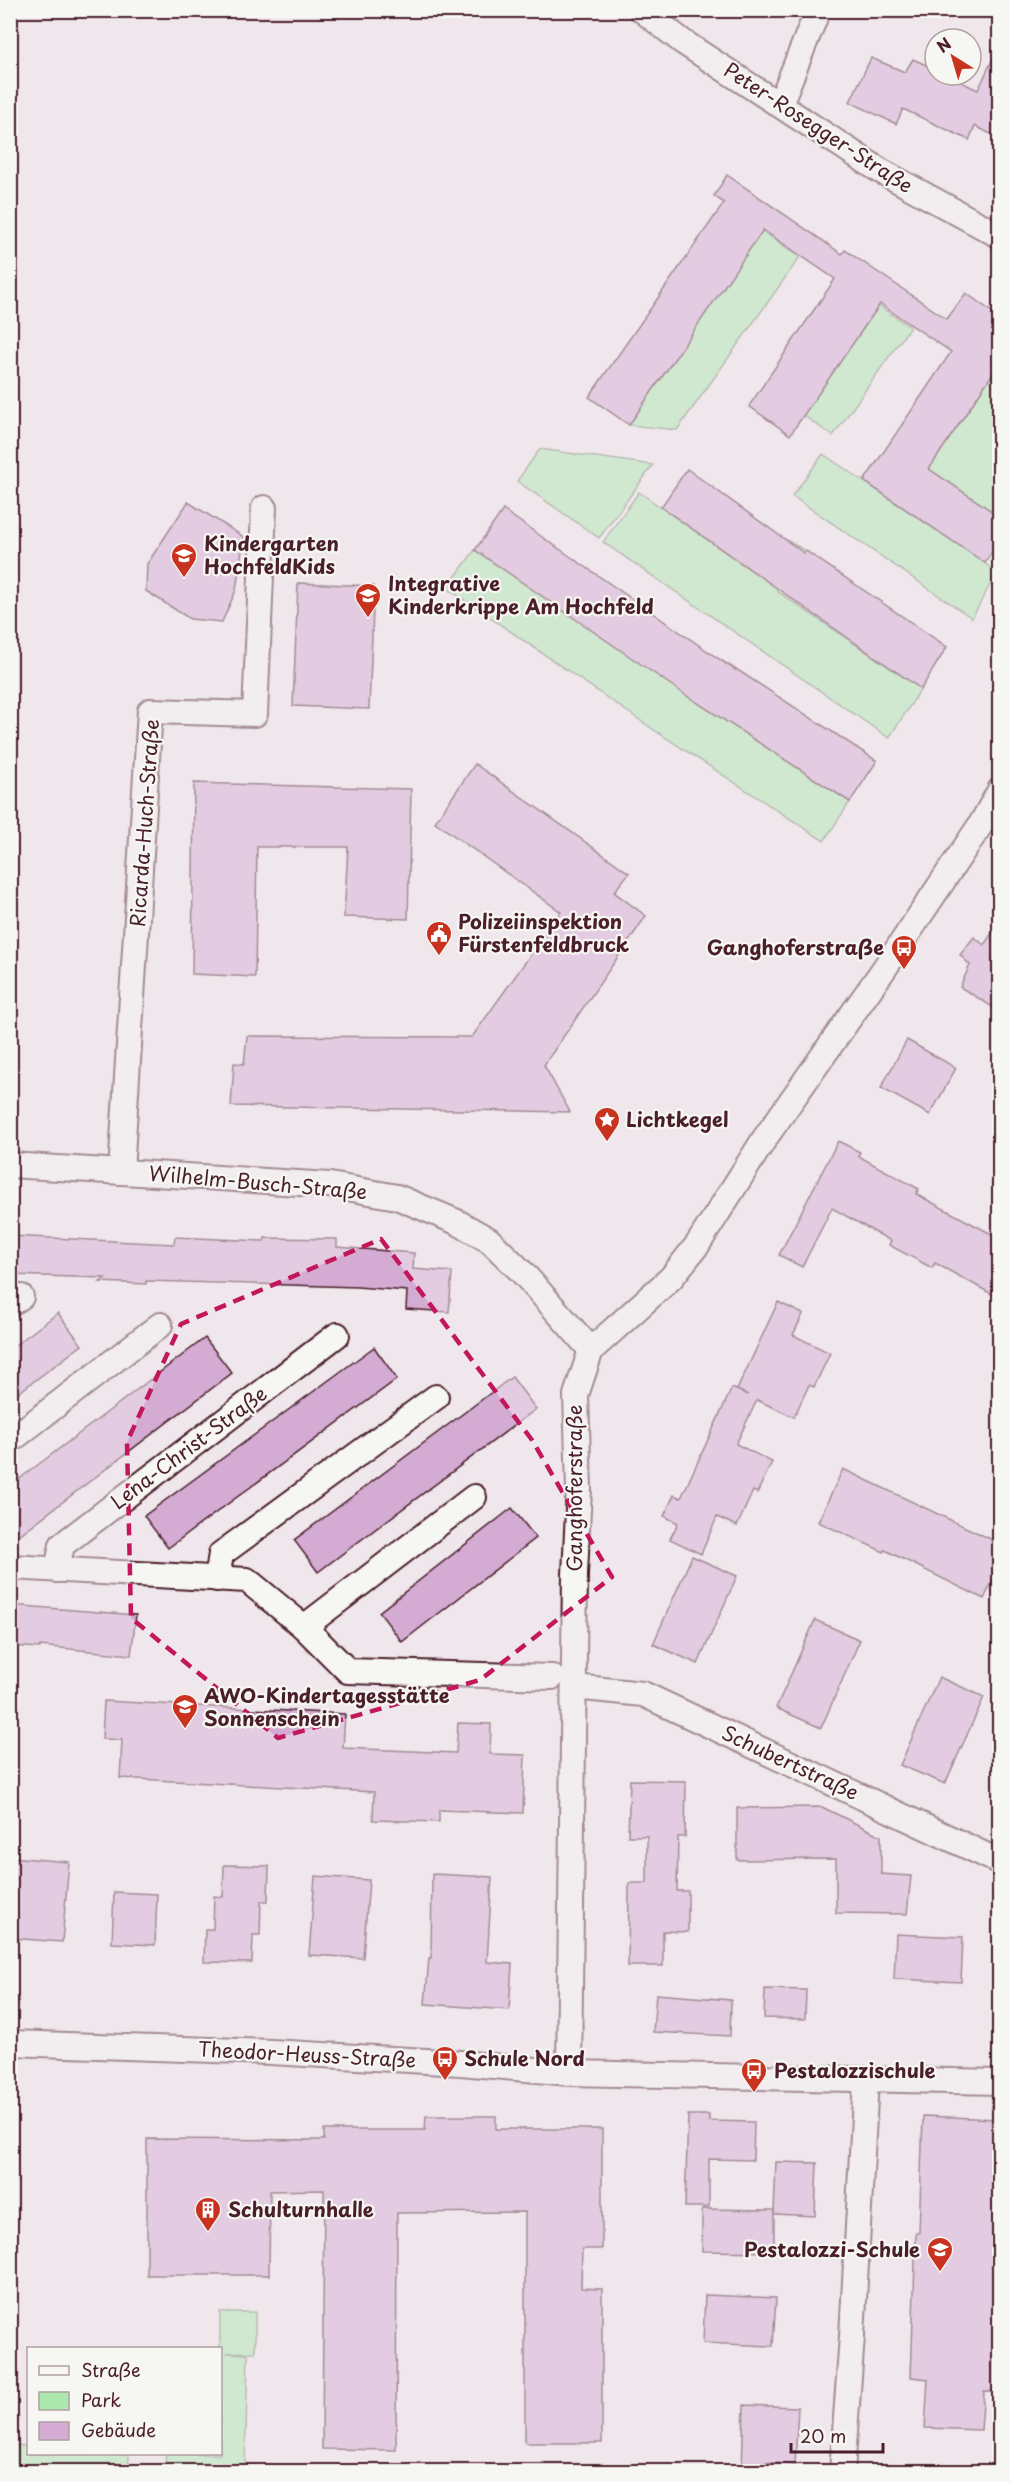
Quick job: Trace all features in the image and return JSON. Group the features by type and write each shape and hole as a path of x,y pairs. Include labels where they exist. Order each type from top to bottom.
{"street":[{"name":"Peter-Rosegger-Straße","path":"642,10 683,42 879,170 999,236"},
{"path":"780,104 818,10"},
{"name":"Ricarda-Huch-Straße","path":"121,1172 150,711 255,714 264,508"},
{"name":"Ganghoferstraße","path":"569,2073 579,1489 576,1395 591,1350 671,1278 698,1244 765,1138 884,969 975,832 999,789"},
{"name":"Wilhelm-Busch-Straße","path":"10,1165 330,1185 397,1197 457,1222 489,1240 523,1274 591,1350"},
{"path":"10,1441 160,1326"},
{"name":"Lena-Christ-Straße","path":"57,1570 62,1545 337,1335"},
{"path":"217,1579 221,1554 436,1397"},
{"path":"304,1627 474,1497"},
{"path":"10,1568 247,1580 304,1627 348,1671 552,1677"},
{"name":"Schubertstraße","path":"574,1687 643,1694 999,1862"},
{"name":"Theodor-Heuss-Straße","path":"10,2043 295,2054 461,2063 569,2073 999,2082"},
{"path":"842,2472 866,2080"}],"highlighted area":[{"path":"381,1239 532,1440 612,1577 480,1680 278,1738 131,1618 127,1442 181,1324"}],"green space":[{"path":"762,231 800,257 677,430 629,425"},
{"path":"879,306 910,327 833,436 803,415"},
{"path":"999,364 999,516 929,469"},
{"path":"540,449 653,465 599,538 517,481"},
{"path":"823,454 985,563 996,574 972,618 792,496"},
{"path":"639,492 753,571 781,537 806,551 777,591 921,689 889,738 603,542"},
{"path":"475,550 709,653 736,669 709,710 850,802 824,841 657,732 447,588"},
{"path":"220,2312 255,2312 255,2352 226,2353 248,2354 245,2471 164,2471 166,2455 222,2455 222,2347 220,2347"},
{"path":"10,2445 27,2446 27,2455 129,2455 128,2471 11,2471"}],"building":[{"path":"999,46 999,138 975,126 969,140 903,109 896,124 850,102 871,58 905,72 913,59 923,64 923,87 972,87 978,90 979,87 983,87 983,80"},
{"path":"727,175 842,254 845,250 947,319 966,293 999,317 999,364 929,469 999,516 999,541 985,563 864,481 951,352 880,304 790,435 749,406 835,279 763,230 629,425 589,397 724,203 714,196"},
{"path":"687,469 804,553 806,551 947,647 921,689 661,507"},
{"path":"188,502 244,537 236,590 222,622 190,619 146,591 147,564"},
{"path":"503,510 735,670 877,761 850,802 687,696 475,550"},
{"path":"298,583 374,586 369,709 293,706"},
{"path":"475,764 629,873 614,892 646,916 544,1065 570,1112 231,1106 234,1063 244,1064 247,1036 472,1037 561,912 435,822"},
{"path":"194,783 411,789 408,919 344,917 348,847 257,847 255,977 192,974"},
{"path":"999,923 999,1011 960,987 970,965 960,955 974,937 984,945"},
{"path":"907,1040 956,1068 930,1115 881,1088"},
{"path":"838,1141 860,1152 858,1156 919,1189 916,1194 999,1238 999,1298 935,1263 932,1268 889,1245 891,1241 832,1208 802,1267 779,1255"},
{"path":"10,1236 174,1244 175,1237 264,1241 265,1238 337,1239 337,1247 414,1253 413,1269 452,1272 449,1312 406,1309 407,1291 357,1287 146,1281 146,1284 100,1282 105,1278 10,1275"},
{"path":"778,1302 803,1314 793,1335 830,1353 814,1387 809,1385 794,1417 757,1400 736,1444 772,1462 757,1493 753,1491 737,1526 717,1517 701,1554 670,1539 678,1523 664,1516 674,1495 681,1498 732,1388 748,1395 737,1390"},
{"path":"58,1313 82,1345 10,1399 10,1349"},
{"path":"205,1338 232,1373 10,1542 10,1486"},
{"path":"374,1347 397,1379 168,1548 144,1516"},
{"path":"512,1377 536,1409 318,1572 294,1540"},
{"path":"843,1469 999,1543 999,1567 984,1599 885,1550 884,1552 818,1522"},
{"path":"512,1508 536,1538 402,1642 379,1612"},
{"path":"692,1556 737,1576 698,1664 653,1644"},
{"path":"10,1605 136,1615 131,1655 40,1646 40,1648 10,1646"},
{"path":"815,1620 860,1640 821,1728 776,1708"},
{"path":"939,1677 984,1697 945,1784 900,1765"},
{"path":"104,1701 345,1714 343,1748 456,1753 458,1723 491,1724 490,1754 525,1755 523,1813 439,1810 439,1822 373,1820 374,1792 120,1778 122,1740 102,1739"},
{"path":"630,1780 686,1781 685,1837 678,1837 677,1891 688,1891 688,1932 663,1931 663,1966 628,1966 629,1883 647,1883 647,1836 628,1836"},
{"path":"822,1807 881,1836 881,1874 911,1876 907,1914 836,1913 836,1859 737,1860 737,1808"},
{"path":"10,1857 69,1862 62,1942 10,1938"},
{"path":"224,1865 269,1866 268,1901 261,1901 260,1935 253,1935 252,1963 204,1962 205,1929 213,1929 214,1896 223,1897"},
{"path":"432,1874 492,1877 487,1962 512,1964 509,2010 425,2004 429,1958 431,1958"},
{"path":"315,1876 369,1880 363,1958 309,1955"},
{"path":"114,1892 157,1894 155,1945 112,1943"},
{"path":"896,1934 963,1937 961,1982 894,1979"},
{"path":"765,1989 806,1990 805,2019 764,2018"},
{"path":"656,1994 731,2000 730,2036 653,2032"},
{"path":"688,2115 709,2115 709,2121 754,2122 753,2160 709,2159 709,2207 685,2207"},
{"path":"426,2116 496,2116 496,2129 602,2129 602,2249 582,2249 581,2288 602,2289 602,2443 525,2443 525,2212 397,2213 396,2450 322,2449 324,2190 270,2191 269,2275 147,2275 147,2139 324,2140 324,2130 425,2130"},
{"path":"923,2116 999,2119 999,2392 984,2391 981,2430 925,2428 928,2379 911,2377"},
{"path":"776,2162 817,2163 815,2216 774,2214"},
{"path":"702,2209 774,2210 774,2252 702,2251"},
{"path":"705,2295 776,2298 773,2346 703,2343"},
{"path":"744,2405 798,2407 795,2465 766,2462 765,2472 742,2472"}],"place":[{"name":"Kindergarten HochfeldKids","path":"184,579"},
{"name":"Integrative Kinderkrippe Am Hochfeld","path":"368,619"},
{"name":"Polizeiinspektion Fürstenfeldbruck","path":"439,957"},
{"name":"Ganghoferstraße","path":"904,971"},
{"name":"Lichtkegel","path":"607,1143"},
{"name":"AWO-Kindertagesstätte Sonnenschein","path":"185,1730"},
{"name":"Schule Nord","path":"445,2082"},
{"name":"Pestalozzischule","path":"754,2094"},
{"name":"Schulturnhalle","path":"208,2233"},
{"name":"Pestalozzi-Schule","path":"940,2273"}]}
